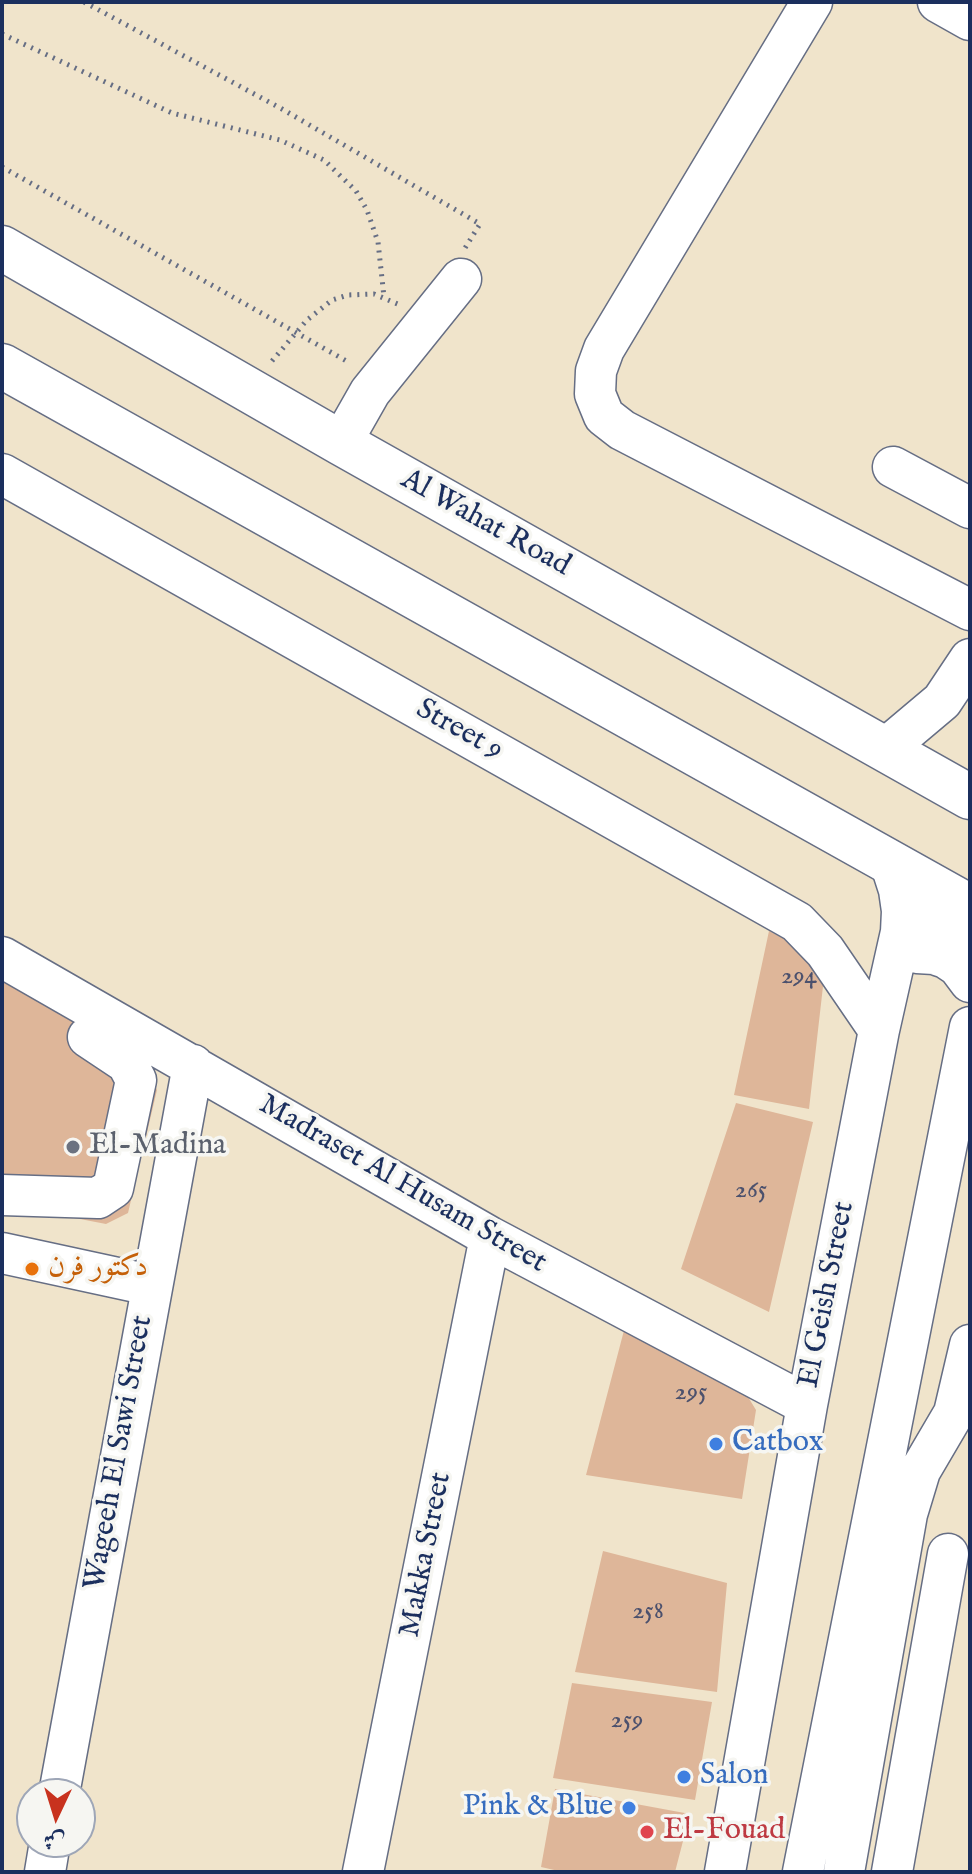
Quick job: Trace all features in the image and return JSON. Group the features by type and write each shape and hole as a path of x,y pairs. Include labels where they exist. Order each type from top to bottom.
{"highway":[{"name":"Al Wahat Road","path":"12,260 970,797"},
{"path":"2,366 970,907"}],"street":[{"path":"812,2 604,349 596,371 595,394 604,416 622,430 970,610"},
{"path":"938,2 970,20"},
{"path":"341,443 370,392 459,268"},
{"path":"893,467 970,508"},
{"name":"Street 9","path":"2,474 797,922 825,951 879,1030"},
{"path":"885,749 942,701 970,659"},
{"path":"898,867 932,931 956,945 970,946"},
{"name":"El Geish Street","path":"725,1872 807,1405 879,1030 896,959 902,911 898,867"},
{"path":"896,959 908,954 934,954 958,966 970,982"},
{"name":"Madraset Al Husam Street","path":"2,957 164,1063 807,1405"},
{"path":"88,1037 127,1063 164,1063"},
{"path":"803,1872 968,1050"},
{"path":"2,1195 98,1198 109,1193 116,1182 136,1087 164,1063"},
{"name":"Wageeh El Sawi Street","path":"62,1778 150,1285 164,1063"},
{"name":"Makka Street","path":"363,1872 490,1237"},
{"path":"2,1253 150,1285"},
{"path":"844,1872 907,1514 920,1471 954,1413 970,1345"},
{"path":"892,1872 948,1554"}],"path":[{"path":"84,2 282,109 480,224 459,268"},
{"path":"2,34 172,113 280,140 324,160 356,191 367,210 378,242 384,297"},
{"path":"2,167 361,370"},
{"path":"248,390 318,308 332,300 361,293 384,297 406,310"}],"building":[{"path":"769,931 826,960 809,1109 734,1095"},
{"name":"El-Madina","path":"2,977 142,1054 157,1090 128,1213 106,1224 2,1204"},
{"path":"736,1103 813,1122 769,1312 681,1269"},
{"path":"627,1319 729,1366 756,1410 742,1499 586,1475"},
{"path":"603,1551 727,1583 717,1692 575,1672"},
{"path":"572,1683 712,1702 695,1800 553,1778"},
{"path":"555,1789 690,1814 675,1872 563,1872 541,1867"}],"place":[{"name":"El-Madina","path":"73,1147"},
{"name":"دكتور فرن","path":"32,1269"},
{"name":"Catbox","path":"716,1444"},
{"name":"Salon","path":"684,1777"},
{"name":"Pink & Blue","path":"629,1808"},
{"name":"El-Fouad","path":"647,1832"}]}
